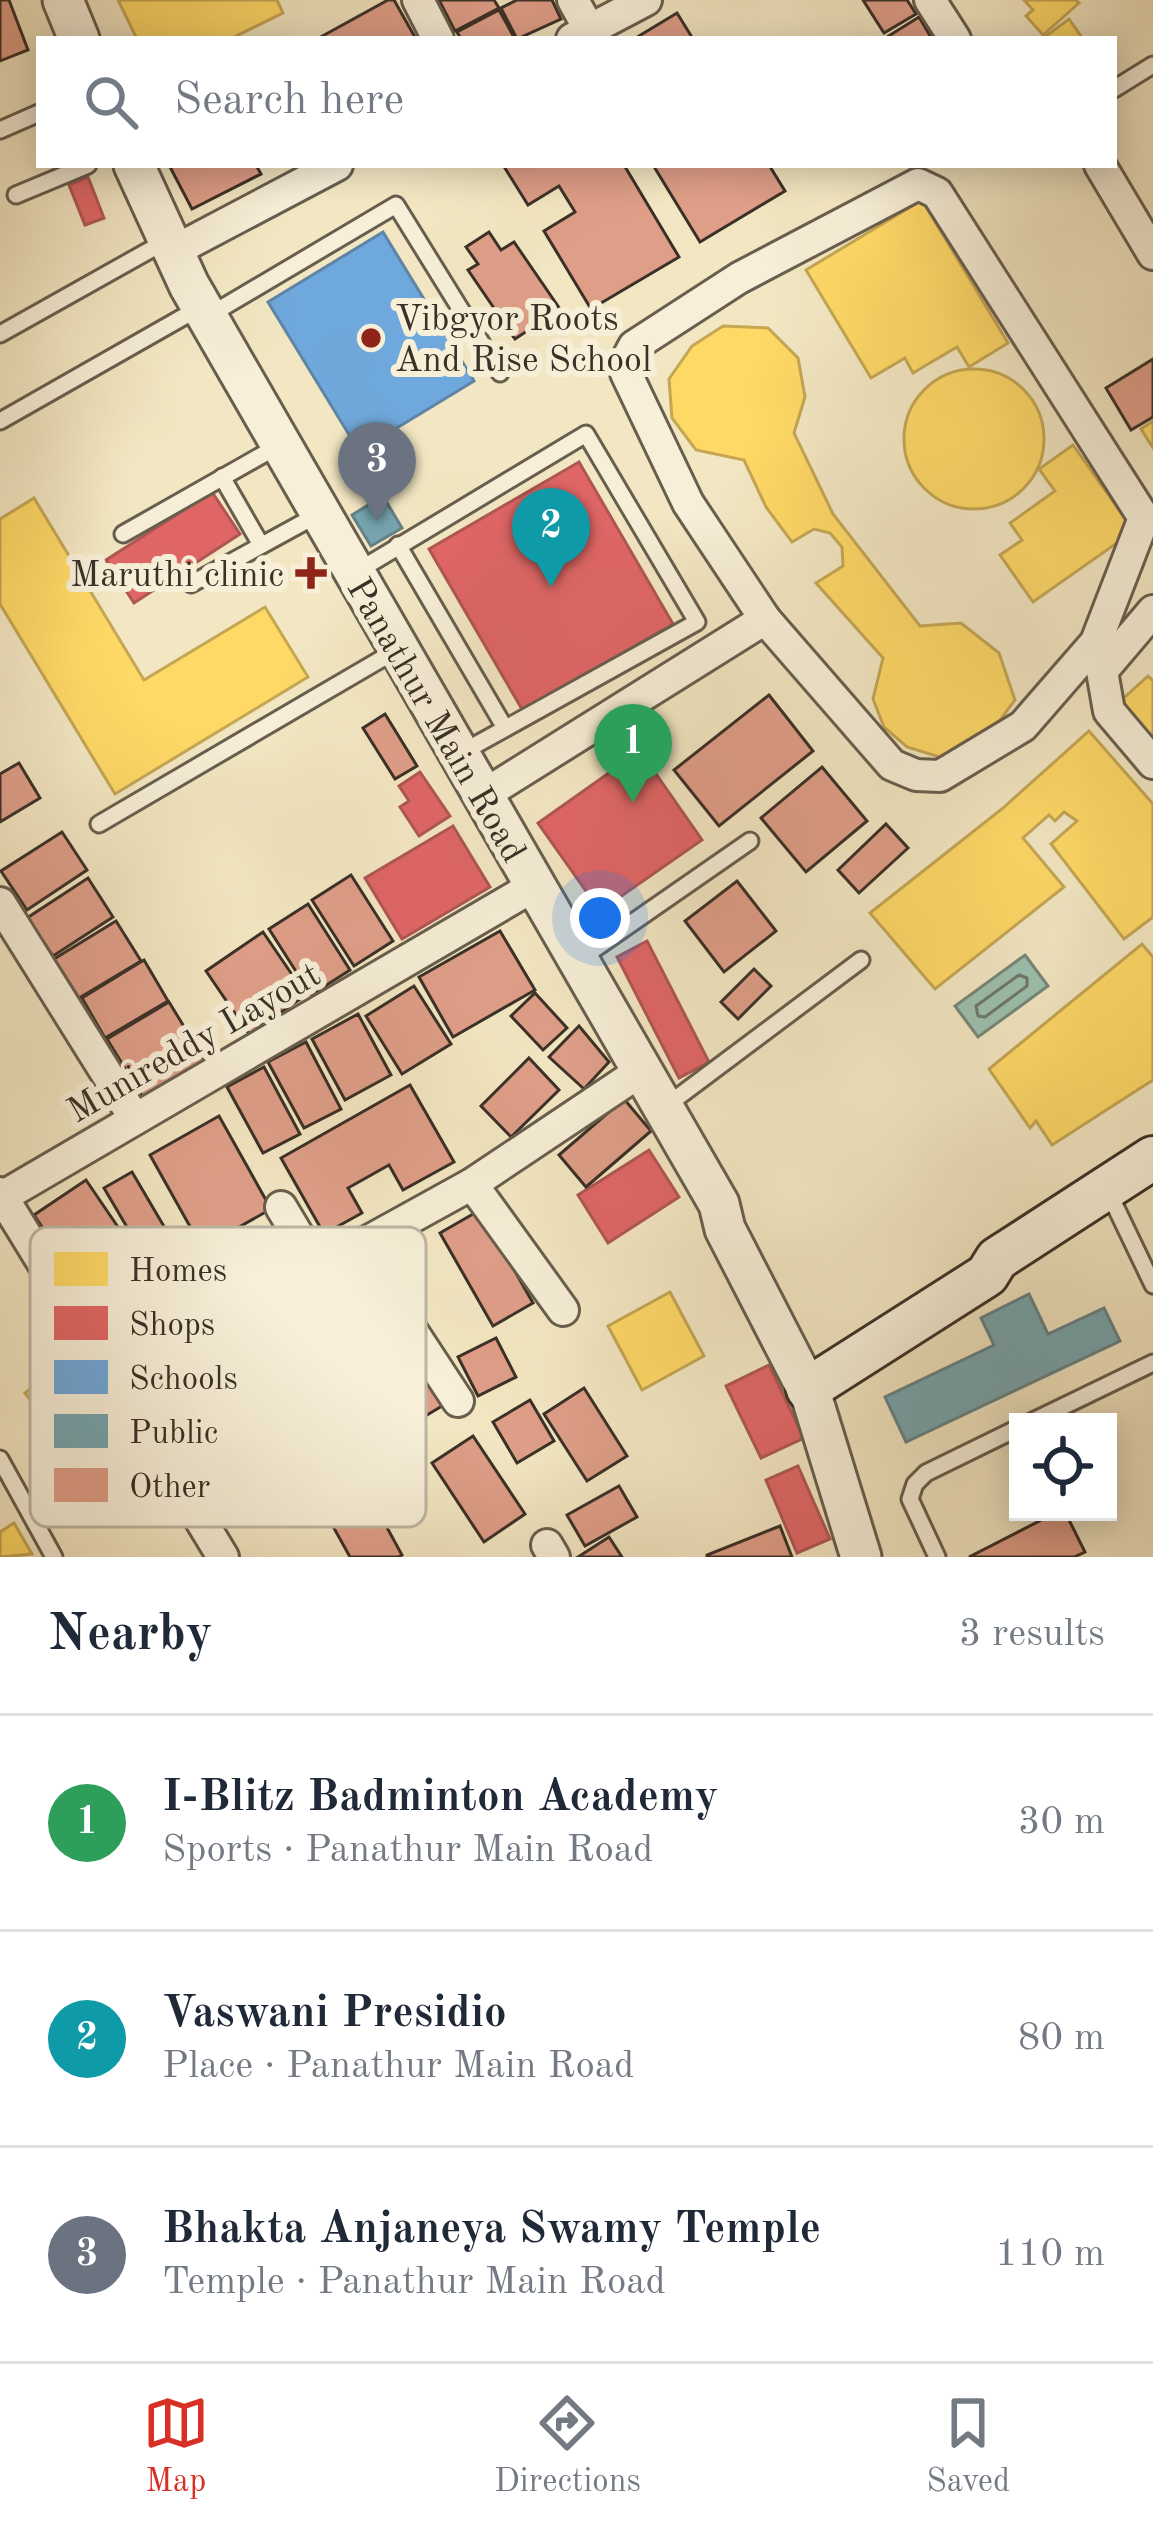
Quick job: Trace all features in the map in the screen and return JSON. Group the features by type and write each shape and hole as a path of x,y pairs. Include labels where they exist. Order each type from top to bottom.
{"main road":[{"path":"813,1374 986,1275 997,1259 1153,1157"}],"street":[{"path":"63,0 78,36"},
{"path":"418,0 436,36"},
{"path":"573,0 580,34 646,0"},
{"path":"939,3 954,36"},
{"name":"Panathur Main Road","path":"135,168 205,312 719,1204 725,1228 813,1374 879,1549 858,1556"},
{"path":"171,245 331,168"},
{"path":"1102,168 1153,254"},
{"path":"918,184 928,186 1144,518 1096,642 1023,726 940,776 916,775 892,765 765,619 688,503 626,373 627,359 634,346 739,278 918,184"},
{"path":"1153,611 1102,671 1109,711 1153,763"},
{"path":"482,796 765,619"},
{"name":"Munireddy Layout","path":"30,1242 1,1195 534,886"},
{"path":"0,903 135,1119"},
{"path":"394,1227 472,1184 641,1070"},
{"path":"472,1184 563,1310"},
{"path":"281,1207 293,1227"},
{"path":"426,1352 458,1401"},
{"name":"Munireddy Layout","path":"205,1527 223,1557"}],"lane":[{"path":"1117,87 1153,65"},
{"path":"0,130 36,113"},
{"path":"16,195 81,168"},
{"path":"0,421 396,205 500,373"},
{"path":"0,334 171,245"},
{"path":"354,573 586,434 697,622 458,754"},
{"path":"123,534 280,444"},
{"path":"222,478 261,545"},
{"path":"191,584 320,514"},
{"path":"398,544 505,728"},
{"path":"99,824 398,650"},
{"path":"578,961 750,842"},
{"path":"664,1108 861,960"},
{"path":"1106,1186 1153,1285"},
{"path":"1050,1413 1153,1364"},
{"path":"937,1557 910,1498 915,1484 926,1472 1009,1432"},
{"path":"0,1460 30,1514"},
{"path":"37,1527 54,1557"}],"water":[{"path":"1025,955 1048,986 978,1037 955,1006"}],"building: Homes":[{"path":"118,0 277,0 283,13 236,36 136,36"},
{"path":"1024,0 1079,3 1043,35 1026,16 1033,10"},
{"path":"1069,19 1081,36 1046,36"},
{"path":"922,200 1008,343 969,367 957,347 913,373 905,358 871,378 806,270"},
{"path":"723,326 768,328 798,358 805,397 794,433 833,514 920,626 961,623 999,653 1015,700 989,735 946,759 907,747 884,727 873,699 883,658 816,583 843,566 842,547 830,533 814,529 792,542 766,507 744,460 696,450 672,418 669,379 692,346"},
{"path":"974,369 1001,375 1023,390 1038,412 1044,439 1038,466 1023,488 1001,503 974,509 947,503 925,488 910,466 904,439 910,412 925,390 947,375"},
{"path":"1153,421 1153,448 1141,429"},
{"path":"1073,445 1134,531 1033,602 1000,555 1022,540 1010,523 1055,491 1039,469"},
{"path":"34,498 144,680 265,607 308,677 115,794 0,604 0,519"},
{"path":"1148,676 1153,681 1153,746 1116,705"},
{"path":"1089,731 1153,804 1153,917 1124,939 1051,844 1077,821 1064,812 1055,821 1049,815 1023,838 1064,887 935,989 870,913 1003,808"},
{"path":"1142,944 1153,957 1153,1080 1052,1145 1036,1121 1030,1128 989,1069"},
{"path":"670,1292 704,1356 642,1390 608,1326"},
{"path":"14,1523 32,1554 0,1557 0,1532"}],"building: Shops":[{"path":"88,177 104,218 85,225 69,185"},
{"path":"579,462 673,624 523,711 429,549"},
{"path":"212,492 240,534 134,603 106,560"},
{"path":"640,751 702,840 600,911 538,823"},
{"path":"420,772 450,816 419,836 400,807 409,801 399,786"},
{"path":"453,826 490,887 402,939 365,878"},
{"path":"647,941 709,1062 679,1078 617,957"},
{"path":"649,1150 679,1197 608,1243 578,1195"},
{"path":"769,1365 804,1438 761,1458 726,1386"},
{"path":"798,1466 830,1539 797,1553 766,1480"}],"building: Schools":[{"path":"383,232 474,381 359,451 268,302"}],"building: Public":[{"path":"383,496 402,528 371,546 352,515"},
{"path":"1029,1294 1048,1334 1104,1308 1120,1341 906,1442 885,1397 994,1345 981,1318"}],"building: Other":[{"path":"0,0 9,0 28,50 0,61"},
{"path":"394,0 414,36 322,36"},
{"path":"439,0 494,0 499,8 455,31"},
{"path":"517,0 552,0 561,19 515,36 501,8"},
{"path":"863,0 907,0 916,14 884,33"},
{"path":"499,10 513,36 459,36 457,32"},
{"path":"677,13 691,36 639,36"},
{"path":"919,17 930,36 889,36"},
{"path":"171,168 258,168 261,174 192,209"},
{"path":"505,168 626,168 679,257 591,309 544,231 575,212 559,186 528,205"},
{"path":"655,168 771,168 785,191 700,242"},
{"path":"489,232 501,250 514,242 560,309 515,339 468,270 478,264 466,247"},
{"path":"1153,359 1153,417 1131,430 1106,388"},
{"path":"769,695 813,751 719,826 674,770"},
{"path":"385,714 417,766 395,779 363,728"},
{"path":"19,763 40,798 0,822 0,774"},
{"path":"822,767 867,821 806,872 761,818"},
{"path":"886,824 908,848 859,893 838,870"},
{"path":"62,832 87,870 27,910 1,871"},
{"path":"351,875 393,941 354,966 312,900"},
{"path":"88,878 113,917 53,956 27,918"},
{"path":"737,881 776,931 724,972 685,921"},
{"path":"308,904 350,970 311,995 269,929"},
{"path":"116,921 141,961 79,998 54,959"},
{"path":"500,931 535,990 453,1037 419,977"},
{"path":"263,932 306,995 249,1034 206,971"},
{"path":"144,960 168,1001 105,1038 82,998"},
{"path":"754,969 771,986 738,1019 721,1002"},
{"path":"414,986 451,1044 402,1074 366,1016"},
{"path":"535,993 567,1028 543,1050 511,1016"},
{"path":"169,1002 205,1061 144,1099 107,1039"},
{"path":"358,1014 391,1075 345,1100 312,1039"},
{"path":"579,1026 609,1062 584,1089 549,1057"},
{"path":"306,1042 341,1109 304,1128 268,1062"},
{"path":"529,1058 559,1090 511,1137 481,1106"},
{"path":"264,1067 300,1134 263,1153 227,1087"},
{"path":"410,1085 454,1162 403,1190 389,1165 348,1188 362,1213 337,1227 320,1227 281,1158"},
{"path":"624,1099 651,1131 586,1187 559,1155"},
{"path":"219,1116 271,1209 239,1227 190,1227 150,1155"},
{"path":"132,1172 164,1227 127,1227 104,1188"},
{"path":"86,1180 118,1227 42,1227 34,1215"},
{"path":"480,1210 533,1303 493,1326 440,1233"},
{"path":"496,1338 516,1377 478,1396 458,1357"},
{"path":"426,1380 442,1406 426,1416"},
{"path":"584,1388 627,1456 587,1481 544,1414"},
{"path":"530,1400 554,1441 517,1463 493,1422"},
{"path":"473,1436 525,1514 484,1542 432,1463"},
{"path":"619,1486 637,1517 585,1546 567,1515"},
{"path":"1039,1521 1070,1521 1085,1552 1074,1557 969,1557"},
{"path":"780,1526 792,1557 707,1557 707,1555"},
{"path":"333,1527 387,1527 402,1555 398,1557 350,1557"},
{"path":"609,1537 622,1557 578,1557"}],"place":[{"name":"Vibgyor Roots And Rise School","path":"371,338"},
{"name":"Bhakta Anjaneya Swamy Temple","path":"377,521"},
{"name":"Maruthi clinic","path":"311,573"},
{"name":"Vaswani Presidio","path":"551,587"},
{"name":"I-Blitz Badminton Academy","path":"633,803"}]}
